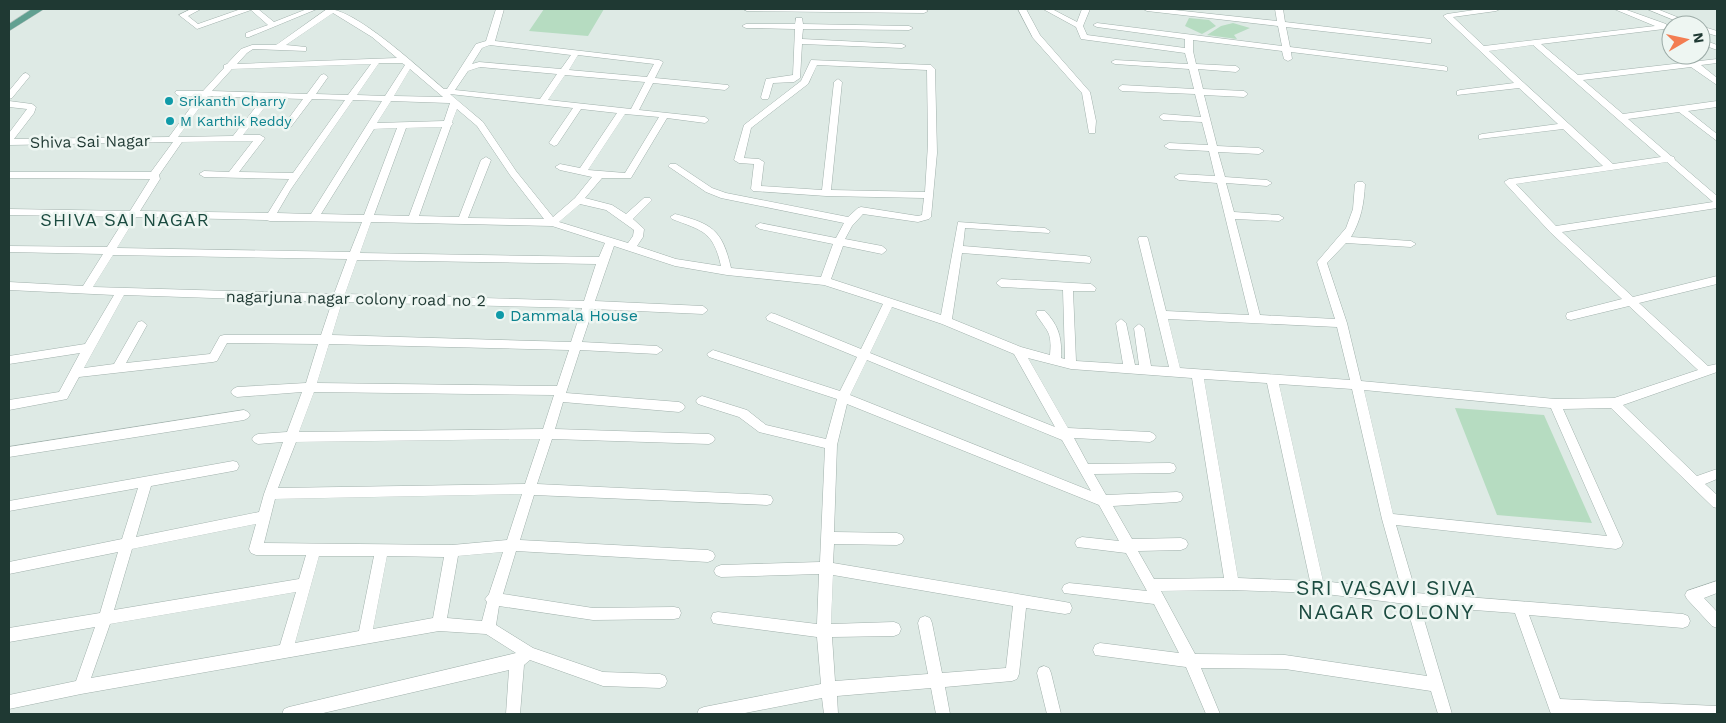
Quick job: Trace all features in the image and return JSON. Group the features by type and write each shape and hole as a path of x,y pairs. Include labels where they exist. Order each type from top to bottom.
{"main road":[{"path":"9,18 23,9"},
{"path":"9,28 39,9"}],"street":[{"path":"197,9 183,15 197,27 248,9"},
{"path":"254,9 274,25"},
{"path":"249,35 313,9"},
{"path":"490,43 500,9"},
{"path":"747,9 924,11"},
{"path":"1022,9 1026,21 1036,36 1086,92 1092,120 1092,131"},
{"path":"1048,9 1079,26"},
{"path":"1086,9 1079,26 1082,35 1090,39 1189,51"},
{"path":"1148,9 1428,41"},
{"path":"1279,9 1288,59"},
{"path":"1496,9 1447,16 1563,126 1609,166"},
{"path":"1618,9 1661,25"},
{"path":"1651,9 1668,15"},
{"path":"278,47 332,10 375,34 438,90 452,98 480,124 513,173 552,223"},
{"path":"765,97 766,84 769,81 794,79 798,76 799,10"},
{"path":"1097,25 1285,50 1444,68"},
{"path":"746,26 908,28"},
{"path":"1482,49 1661,29"},
{"path":"1189,38 1189,51 1215,149 1255,318"},
{"path":"798,41 902,46"},
{"path":"1534,42 1671,159 1717,201"},
{"path":"412,218 449,124 452,98 465,69 479,46 490,43 659,62 633,113"},
{"name":"Shiva Sai Nagar","path":"85,291 155,179 154,175 175,140 205,94 227,67 247,48 303,48"},
{"path":"543,101 561,72 576,53"},
{"path":"270,218 296,176 376,62"},
{"path":"227,67 406,62"},
{"path":"314,217 386,100 406,62"},
{"path":"825,281 840,242 851,221 861,210 922,218 927,214 929,195 933,144 930,68 816,62 812,64 805,82 747,127 739,160 759,162 756,189 826,193 929,195"},
{"path":"1115,62 1236,69"},
{"path":"465,69 480,64 725,87"},
{"path":"1577,78 1677,65"},
{"path":"1695,65 1717,82"},
{"path":"9,96 26,76"},
{"path":"286,126 324,77"},
{"path":"826,193 838,82"},
{"path":"1460,92 1520,85"},
{"path":"1122,88 1244,94"},
{"path":"179,94 386,100 452,98 543,101 622,112 705,120"},
{"path":"236,138 269,96"},
{"path":"9,104 32,107 9,141"},
{"path":"1622,118 1717,104"},
{"path":"554,143 579,105"},
{"path":"1681,109 1717,138"},
{"path":"583,172 622,112"},
{"path":"560,167 599,175 625,177 630,174 664,116"},
{"path":"1163,118 1206,120"},
{"path":"370,126 449,124"},
{"path":"402,126 338,298 310,387 270,494 256,549 381,552 452,551 512,545 708,556"},
{"path":"1482,136 1563,126"},
{"name":"Shiva Sai Nagar","path":"9,141 260,138 231,175"},
{"path":"1170,146 1259,151"},
{"path":"1671,159 1609,166 1509,182 1554,230 1633,302 1712,369"},
{"path":"462,220 486,160"},
{"path":"673,166 709,190 724,196 851,221"},
{"path":"204,174 296,176"},
{"name":"Shiva Sai Nagar","path":"9,176 154,175"},
{"path":"552,223 578,200 599,175"},
{"path":"1179,177 1267,183"},
{"path":"1360,184 1360,206 1345,240 1322,262 1342,324 1388,519 1445,714"},
{"path":"578,200 609,207 639,229 639,233 630,248"},
{"path":"627,219 647,200"},
{"path":"1554,230 1717,205"},
{"path":"9,213 270,218 412,218 552,223 610,243 675,262 749,274 825,281 946,321 1018,351 1071,364 1146,371 1272,378 1555,404 1614,402 1712,369"},
{"path":"1230,215 1279,218"},
{"path":"675,216 710,229 722,245 731,271"},
{"path":"946,321 961,224 1045,231"},
{"path":"760,226 882,250"},
{"path":"1143,239 1176,373"},
{"path":"1345,240 1411,244"},
{"path":"488,628 492,599 512,545 528,489 576,346 602,261 610,243"},
{"path":"9,249 602,261"},
{"path":"957,249 1086,260"},
{"path":"1571,316 1717,280"},
{"path":"1001,283 1091,288"},
{"name":"nagarjuna nagar colony road no 2","path":"9,286 85,291 589,303 703,310"},
{"path":"1068,287 1071,364"},
{"path":"9,405 64,396 88,348 121,292"},
{"path":"831,714 824,631 831,445 843,397 866,354 889,303"},
{"path":"1041,314 1054,326 1056,334 1055,360"},
{"path":"1163,315 1255,318 1342,324"},
{"path":"771,317 1066,435 1150,437"},
{"path":"1121,323 1130,369"},
{"path":"118,368 142,325"},
{"path":"1139,328 1146,371"},
{"path":"75,373 213,358 224,339 326,339 657,350"},
{"path":"9,360 88,348"},
{"path":"1018,351 1158,598 1191,660 1213,714"},
{"path":"713,354 843,397 1102,501 1177,497"},
{"path":"1196,373 1232,584"},
{"path":"1272,378 1318,587"},
{"path":"237,392 310,387 559,394 679,407"},
{"path":"702,400 742,413 763,429 831,445"},
{"path":"1614,402 1717,503"},
{"path":"1388,519 1616,543 1555,404"},
{"path":"9,452 244,415"},
{"path":"258,439 292,436 546,434 709,439"},
{"path":"9,506 233,466"},
{"path":"1084,468 1170,468"},
{"path":"1695,482 1717,474"},
{"path":"81,687 105,618 146,482"},
{"path":"270,494 528,489 767,500"},
{"path":"9,568 263,517"},
{"path":"827,538 897,539"},
{"path":"1082,543 1128,547 1181,544"},
{"path":"286,650 314,551"},
{"path":"439,624 452,551"},
{"path":"365,636 381,552"},
{"path":"722,571 825,568 1066,608"},
{"path":"9,635 304,584"},
{"path":"1150,585 1232,584 1318,587 1411,598 1683,621"},
{"path":"1717,587 1692,595 1717,621"},
{"path":"1069,589 1158,598"},
{"path":"492,599 593,614 674,613"},
{"path":"704,714 830,689 937,682 1012,674 1020,601"},
{"path":"1520,608 1557,710 1717,713"},
{"path":"718,618 824,631 894,630"},
{"path":"925,623 943,714"},
{"path":"9,702 81,687 439,624 488,628 523,657 606,679 660,681"},
{"path":"1100,650 1191,660 1285,662 1436,685"},
{"path":"289,714 523,657"},
{"path":"513,714 523,657"},
{"path":"1044,674 1054,714"}],"green space":[{"path":"544,9 604,9 588,36 529,31"},
{"path":"1189,18 1209,20 1216,26 1202,34 1185,26"},
{"path":"1233,23 1250,28 1234,35 1237,39 1207,35 1221,26"},
{"path":"1455,408 1544,415 1592,523 1497,515"}],"place":[{"name":"Srikanth Charry","path":"169,101"},
{"name":"M Karthik Reddy","path":"170,121"},
{"name":"Dammala House","path":"500,315"}],"district":[{"name":"SHIVA SAI NAGAR","path":"125,220"},
{"name":"SRI VASAVI SIVA NAGAR COLONY","path":"1386,600"}]}
